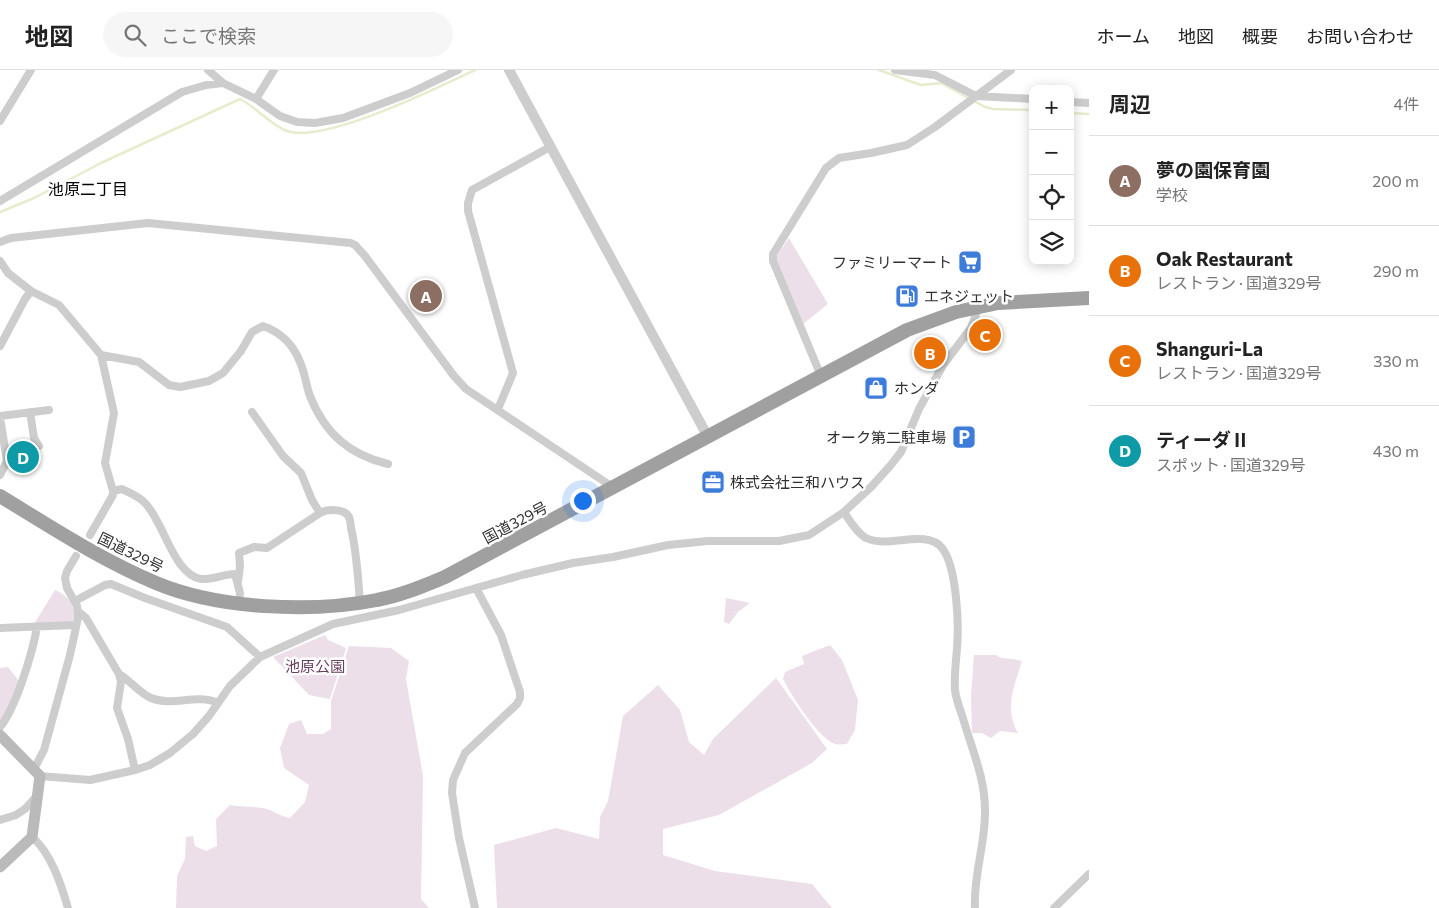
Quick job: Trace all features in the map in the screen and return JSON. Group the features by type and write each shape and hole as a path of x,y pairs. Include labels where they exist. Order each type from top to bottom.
{"highway":[{"name":"国道329号","path":"0,496 87,549 133,573 183,592 239,604 273,607 360,603 394,596 445,577 907,330 934,319 979,306 998,303 1089,298"}],"main road":[{"path":"0,735 37,772 37,796 32,837 0,867"}],"street":[{"path":"0,121 31,70"},
{"path":"208,70 223,83 256,99 280,116 297,122 314,123 343,118 410,93 458,70"},
{"path":"256,99 274,70"},
{"path":"509,70 708,436"},
{"path":"895,70 935,75 976,96 1029,99"},
{"path":"821,376 773,261 773,254 826,168 839,158 907,145 1011,70"},
{"path":"0,201 182,92 206,85 223,83"},
{"path":"1074,102 1089,104"},
{"path":"498,409 513,373 468,211 468,203 472,190 550,147"},
{"path":"0,242 11,238 148,223 351,243 365,256 454,376 466,389 614,488"},
{"path":"0,261 8,273 31,291 59,305 101,355 114,414 105,463 113,495 90,535"},
{"path":"0,346 31,291"},
{"path":"79,612 70,655 37,772 90,780 150,765 170,753 193,734 230,686 260,657 333,624 399,610 573,563 613,557 668,545 708,541 779,541 809,535 844,512 871,488 901,452 919,409 943,365 971,328 979,306"},
{"path":"101,355 139,362 168,385 180,387 209,381 222,373 241,351 252,332 263,326 276,331 286,340 296,354 300,361 310,396 322,419 335,436 355,452 370,460 388,464"},
{"path":"0,475 7,461 0,417 49,410"},
{"path":"30,412 34,438 39,446"},
{"path":"252,412 283,456 301,473 312,500 320,513"},
{"path":"113,491 122,489 145,502 181,566 188,573 201,579 235,574 240,593 239,604"},
{"path":"238,582 239,553 254,547 267,548 326,510 340,511 349,517 354,541 360,603"},
{"path":"844,512 859,532 867,538 879,541 926,539 936,542 942,547 947,556 955,590 957,615 955,690 982,781 984,799 984,824 977,879 976,908"},
{"path":"76,556 65,578 67,588 79,612 86,618 119,674 117,708 128,739 135,770"},
{"path":"75,601 105,585 111,584 227,627 260,657"},
{"path":"475,908 456,823 452,793 453,780 465,754 520,698 520,692 501,635 476,588"},
{"path":"394,596 399,610"},
{"path":"0,628 75,625"},
{"path":"0,727 22,682 37,627"},
{"path":"119,674 152,699 164,701 209,698 218,703"},
{"path":"0,820 16,815 37,796"},
{"path":"32,837 38,842 58,876 68,908"},
{"path":"1054,908 1089,874"}],"green space":[{"path":"789,238 828,304 803,324 777,261 777,255"},
{"path":"55,590 65,596 71,603 74,612 73,623 34,624"},
{"path":"726,598 750,603 738,612 729,624 724,622"},
{"name":"池原公園","path":"325,635 328,640 346,648 330,699 309,695 273,657"},
{"path":"830,645 842,660 858,700 855,730 847,744 835,744 821,734 792,695 783,679 785,672 804,664 802,656"},
{"path":"349,646 391,648 409,661 406,679 423,776 421,899 429,908 176,908 177,876 185,859 186,837 193,836 195,846 206,851 217,846 216,819 230,805 259,807 290,818 305,802 309,785 284,768 280,748 289,724 301,720 307,734 323,734 331,729 331,701"},
{"path":"974,655 996,655 1001,658 1022,661 1011,706 1014,724 1018,733 1000,731 991,738 982,733 972,733 971,696"},
{"path":"8,667 19,681 5,715 0,721 0,668"},
{"path":"776,678 827,749 812,763 719,815 663,829 663,855 715,871 812,884 832,908 497,908 494,845 556,828 599,839 600,817 608,801 623,716 658,685 680,710 689,742 704,755 713,739"}],"waterway":[{"path":"0,212 34,198 101,163 240,99 281,128 287,131 304,133 353,122 381,112 475,70"},
{"path":"879,70 921,85 941,83 985,107 1029,110"},
{"path":"1074,113 1089,114"}],"place":[{"name":"ファミリーマート","path":"970,262"},
{"name":"夢の園保育園","path":"426,296"},
{"name":"エネジェット","path":"907,296"},
{"name":"Shanguri-La","path":"985,335"},
{"name":"Oak Restaurant","path":"930,353"},
{"name":"ホンダ","path":"876,388"},
{"name":"オーク第二駐車場","path":"964,437"},
{"name":"ティーダⅡ","path":"23,457"},
{"name":"株式会社三和ハウス","path":"713,482"}],"district":[{"name":"池原二丁目","path":"88,188"}]}
